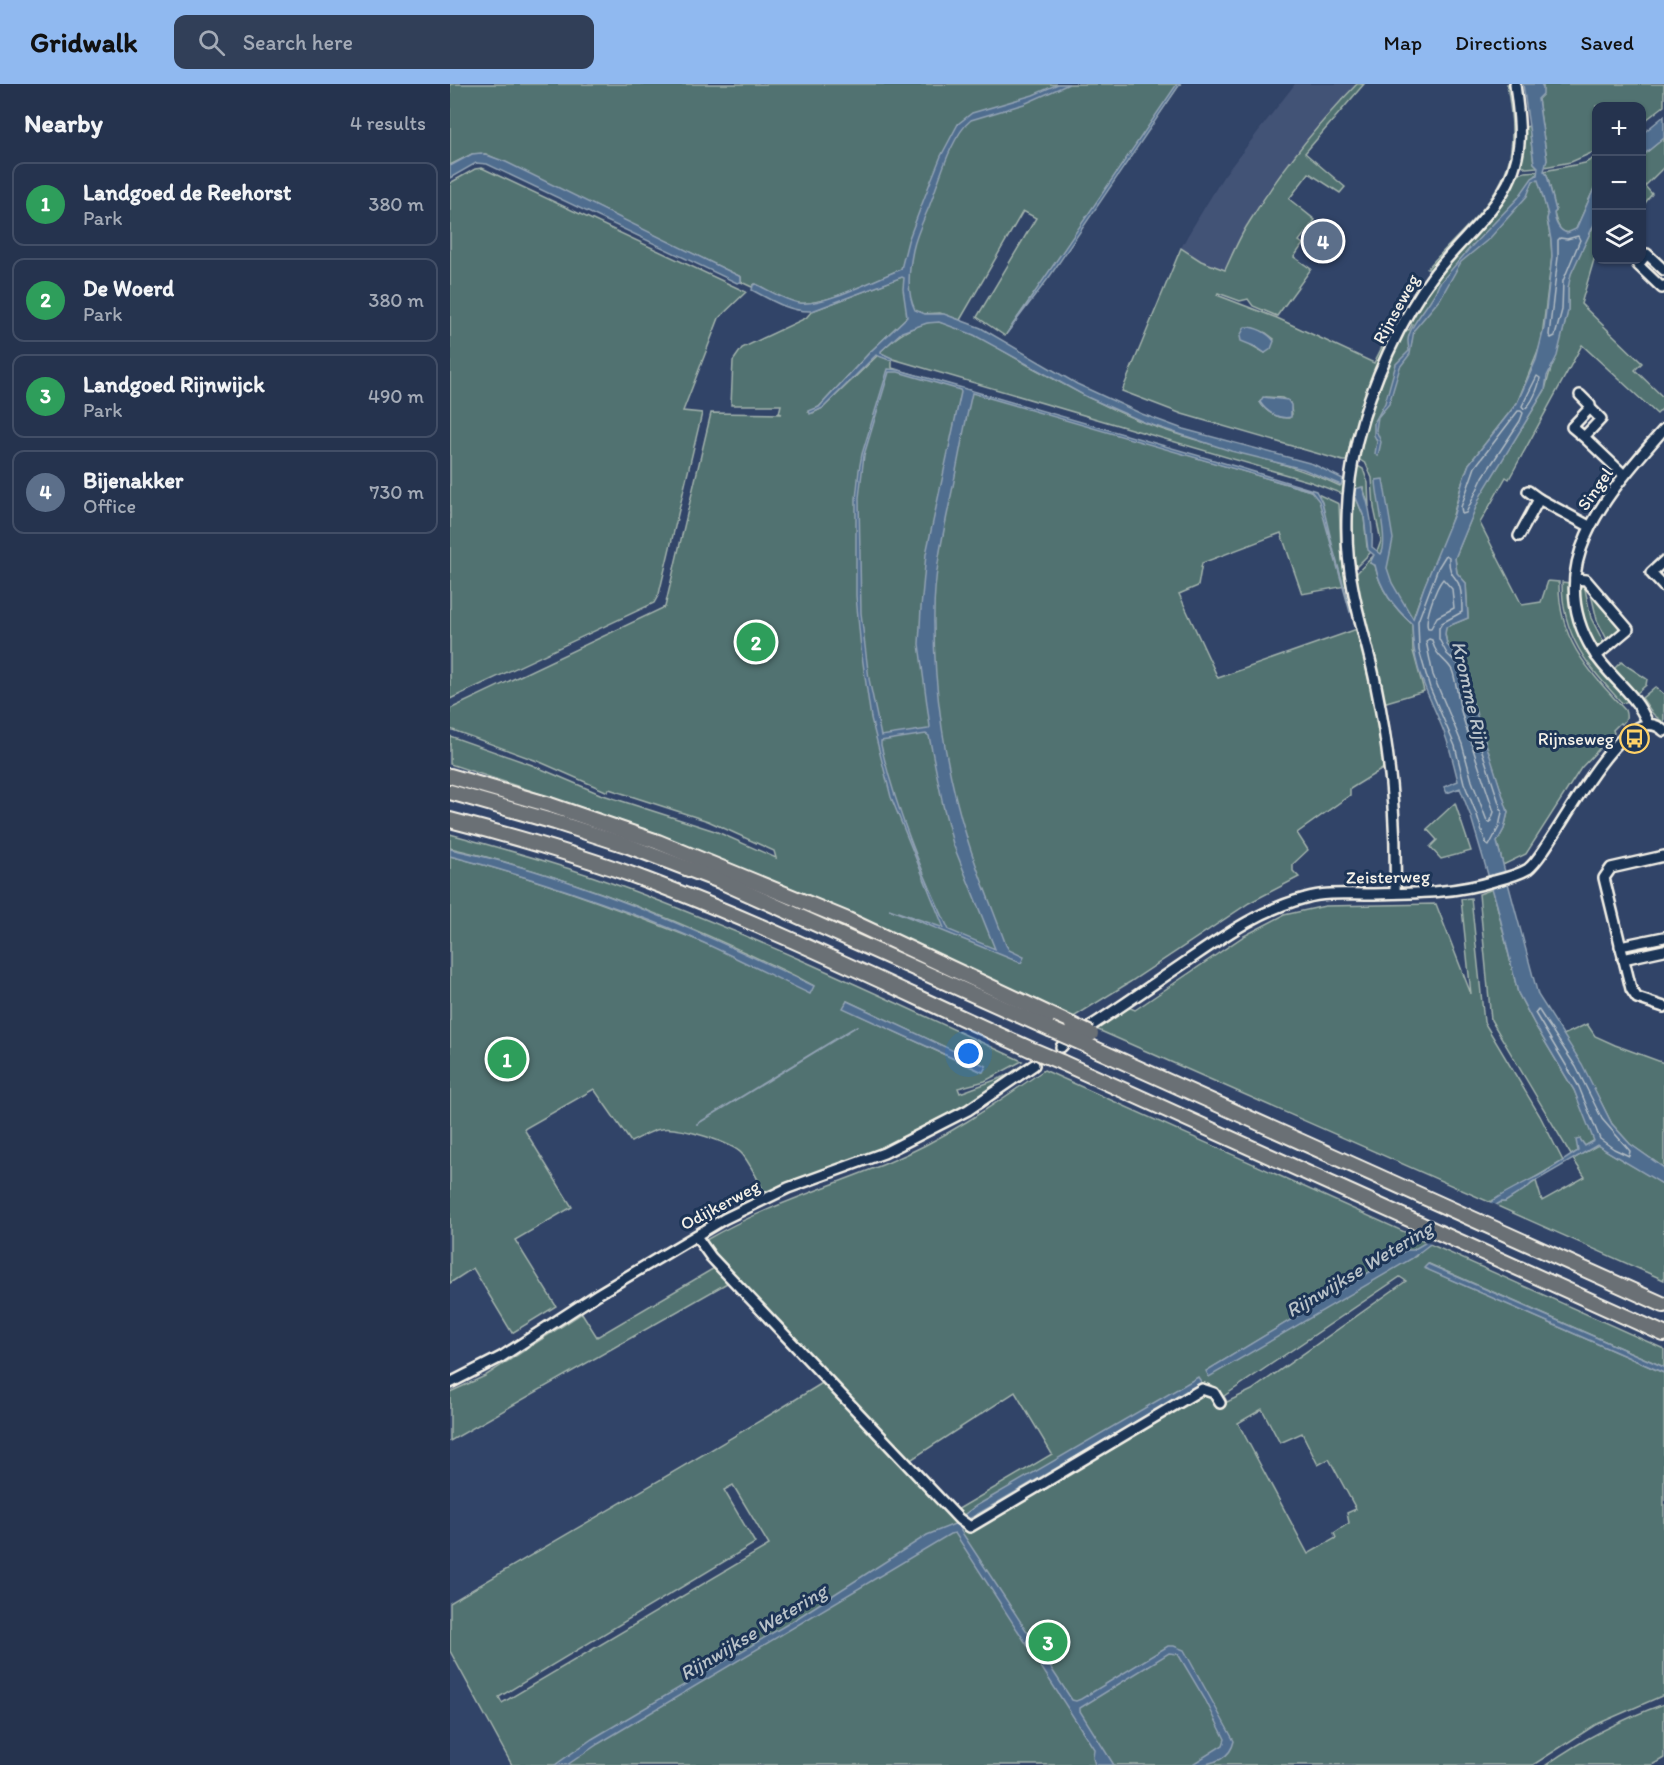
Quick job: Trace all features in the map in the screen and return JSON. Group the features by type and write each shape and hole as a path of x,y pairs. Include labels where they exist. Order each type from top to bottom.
{"highway":[{"path":"450,776 550,805 658,842 848,920 1072,1025 1092,1036 1119,1059 1664,1305"},
{"path":"450,792 544,818 626,845 720,881 1050,1029 1092,1036"},
{"path":"450,820 508,835 645,880 830,958 1664,1334"}],"street":[{"name":"Rijnseweg","path":"1395,893 1396,832 1383,724 1350,575 1347,523 1350,483 1356,444 1364,415 1405,321 1436,272 1487,216 1509,182 1517,162 1519,145 1515,84"},
{"path":"1664,270 1647,254 1638,265 1662,288 1664,286"},
{"path":"1580,395 1601,419 1584,437"},
{"path":"1590,408 1572,427 1624,475"},
{"name":"Singel","path":"1648,724 1639,704 1596,656 1588,643 1578,618 1574,594 1579,551 1589,526 1624,475 1664,429"},
{"path":"1527,491 1589,526"},
{"path":"1519,536 1539,499"},
{"path":"1664,561 1651,573 1664,587"},
{"path":"1575,579 1586,580 1628,629 1596,656"},
{"name":"Zeisterweg","path":"1092,1036 1227,934 1266,911 1319,895 1449,892 1486,884 1523,872 1537,862 1587,782 1609,753 1635,729 1648,724"},
{"path":"1648,724 1658,725 1664,730"},
{"path":"1664,856 1611,868 1604,878 1631,989 1637,998 1664,1007"},
{"path":"1620,946 1664,937"},
{"path":"1623,959 1664,950"},
{"name":"Odijkerweg","path":"450,1383 501,1357 598,1294 724,1219 788,1188 894,1148 968,1110 1034,1065"},
{"path":"696,1236 711,1257 959,1519 970,1527 1202,1389 1214,1393 1220,1403"}],"shaded area":[{"path":"1295,84 1357,84 1327,117 1271,190 1247,225 1225,270 1201,261 1181,248 1223,177"}],"green space":[{"path":"450,84 1180,84 1005,336 977,317 1036,218 1023,211 960,320 940,313 907,317 870,352 819,407 809,412 813,413 823,408 878,355 892,361 892,368 1311,491 1339,504 1341,550 1346,586 1302,594 1281,533 1202,563 1198,586 1179,594 1218,678 1357,629 1375,707 1384,768 1350,789 1350,795 1297,833 1308,850 1293,864 1293,871 1299,877 1249,903 1072,1018 626,824 450,764 450,736 532,765 600,794 715,831 776,858 774,851 708,821 609,789 608,792 540,762 450,729 450,709 665,607 711,413 782,414 779,413 781,405 731,405 733,361 742,348 806,318 812,311 902,277 903,266 901,269 835,297 808,303 787,300 755,284 752,287 741,282 741,277 486,154 472,154 450,165"},
{"path":"1357,84 1364,84 1305,153 1345,187 1340,193 1309,173 1289,199 1315,220 1299,241 1303,244 1294,257 1311,269 1277,316 1253,306 1248,299 1240,301 1218,293 1217,295 1277,318 1374,363 1395,321 1399,323 1350,461 1343,461 1182,414 1122,391 1181,248 1201,261 1225,270 1245,229 1272,187 1298,151","holes":["1249,327 1266,333 1274,339 1265,353 1251,345","1266,397 1282,398 1290,403 1292,414 1289,418 1276,416 1265,409 1260,402"]},
{"path":"1507,84 1511,84 1516,130 1514,158 1510,173 1481,217 1434,270 1427,269 1490,199 1507,167 1512,133"},
{"path":"1541,84 1664,84 1664,106 1646,120 1646,102 1592,102 1592,153 1571,162 1544,167 1547,160 1538,99 1542,95 1543,85"},
{"path":"1529,126 1534,163 1538,167 1526,168 1521,164 1522,128"},
{"path":"1664,138 1664,167 1646,185 1646,156 1646,153"},
{"path":"1592,159 1592,193 1576,229 1567,233 1561,230 1555,218 1556,211 1544,171 1585,163"},
{"path":"482,168 746,292 719,318 683,411 702,413 659,594 654,603 450,699 450,183 475,169"},
{"path":"1539,171 1534,178 1539,181 1548,215 1552,256 1541,344 1517,403 1469,464 1449,527 1413,619 1408,613 1406,615 1373,552 1377,552 1381,541 1374,508 1372,478 1366,464 1357,458 1374,396 1404,329 1409,330 1412,324 1408,322 1443,268 1496,210 1516,175"},
{"path":"1646,187 1652,194 1646,202"},
{"path":"1592,228 1593,264 1581,304 1642,363 1635,370 1664,398 1664,407 1657,414 1582,345 1509,479 1506,477 1480,523 1522,605 1541,602 1548,581 1559,582 1564,621 1578,653 1626,714 1624,722 1613,730 1614,733 1581,768 1526,854 1503,865 1497,842 1504,829 1508,812 1469,691 1465,667 1447,645 1445,634 1446,627 1468,618 1466,583 1457,573 1455,558 1481,494 1545,390 1567,314 1568,286 1576,262"},
{"path":"935,321 971,333 1085,395 1145,423 1292,467 1340,486 1343,481 1347,480 1345,495 1311,482 893,359 881,353 899,336 920,325"},
{"path":"1356,465 1363,469 1368,483 1369,507 1363,487 1354,493 1364,517 1367,547 1371,552 1355,568 1353,567 1352,528 1353,503"},
{"path":"1374,555 1370,563 1375,565 1384,590 1412,624 1413,651 1424,691 1383,703 1375,658 1362,617 1365,615 1362,612 1354,576"},
{"path":"1562,582 1570,583 1575,621 1587,648 1629,701 1622,703 1598,676 1579,649 1566,619"},
{"path":"1578,583 1584,584 1591,618 1605,645 1597,651 1583,621"},
{"path":"1590,590 1625,629 1609,643 1597,620"},
{"path":"1621,662 1647,679 1646,685 1637,693 1613,670"},
{"path":"1655,687 1664,694 1664,723 1653,714 1642,698"},
{"path":"1455,803 1471,851 1441,859 1430,847 1437,840 1427,829"},
{"path":"450,834 562,866 628,889 678,908 876,993 1022,1061 985,1081 958,1088 960,1093 1006,1076 1027,1062 1030,1064 967,1106 920,1132 766,1195 743,1155 717,1140 691,1132 661,1129 631,1142 594,1089 524,1129 572,1207 515,1240 556,1306 512,1333 473,1268 450,1283 450,856 543,883 588,899 814,986 710,936 637,906 524,868 450,848","holes":["847,1001 986,1066 982,1072 844,1008"]},
{"path":"1493,889 1518,993 1574,1090 1595,1140 1585,1146 1580,1139 1579,1151 1571,1155 1491,1020 1479,894"},
{"path":"1471,898 1484,1022 1540,1116 1563,1161 1504,1196 1489,1202 1096,1029 1128,1007 1135,1010 1244,936 1284,915 1325,906 1436,904 1471,994 1461,899"},
{"path":"1587,1024 1595,1036 1664,1063 1664,1168 1630,1144 1612,1124 1563,1035"},
{"path":"1044,1070 1427,1242 1413,1251 1406,1250 1210,1369 1416,1256 1419,1251 1430,1244 1664,1349 1664,1367 1429,1264 1425,1268 1664,1373 1664,1695 1595,1725 1533,1765 512,1765 450,1651 450,1603 824,1382 932,1498 950,1514 1052,1454 1015,1392 909,1461 722,1262 706,1240 772,1208 928,1144 968,1121","holes":["1400,1277 1406,1281 1252,1390 1227,1402 1224,1396","1262,1409 1280,1443 1302,1433 1318,1465 1329,1459 1356,1509 1347,1513 1349,1523 1334,1533 1336,1538 1308,1554 1238,1423","733,1485 769,1545 502,1703 499,1697 755,1543 724,1490"]},
{"path":"1598,1145 1664,1185 1664,1280 1495,1205 1505,1202 1536,1181 1542,1201 1585,1177 1573,1159"},
{"path":"716,1267 729,1282 450,1441 450,1392 485,1376 582,1313 597,1337"},
{"path":"1664,1704 1664,1758 1652,1765 1546,1765 1603,1730"}],"water":[{"path":"1058,84 1069,84 1024,104 971,120 957,137 914,244 909,280 910,295 915,310 925,314 944,314 981,328 1077,384 1142,414 1183,429 1313,464 1343,479 1341,485 1303,469 1231,451 1146,423 1087,397 974,335 939,322 927,323 902,332 881,351 892,358 892,361 876,355 823,408 810,414 809,411 819,407 870,352 907,317 903,289 904,278 812,311 796,310 780,305 752,290 753,285 756,284 793,302 809,303 865,285 901,269 908,241 930,183 958,124 972,113 1033,95"},
{"path":"1177,84 1180,84 1050,276 1007,333"},
{"path":"1523,84 1541,84 1543,87 1543,94 1538,99 1547,160 1544,171 1556,211 1555,220 1561,230 1567,233 1576,229 1592,193 1592,229 1571,274 1568,288 1568,311 1557,356 1547,376 1545,390 1481,495 1455,558 1457,573 1466,583 1468,618 1446,627 1445,634 1447,645 1465,663 1471,697 1508,812 1504,829 1497,842 1538,995 1582,1064 1612,1124 1630,1144 1664,1168 1664,1185 1597,1145 1532,1183 1505,1202 1501,1202 1430,1244 1411,1259 1209,1377 1206,1371 1406,1250 1413,1250 1578,1151 1576,1140 1580,1139 1585,1146 1594,1141 1574,1090 1518,993 1497,905 1471,817 1460,788 1447,793 1444,787 1458,781 1446,738 1418,668 1412,624 1389,598 1380,582 1375,565 1370,563 1374,555 1368,550 1364,517 1354,493 1355,489 1362,487 1370,517 1372,547 1381,554 1384,540 1376,480 1383,479 1393,539 1387,568 1392,583 1413,619 1454,514 1469,464 1517,403 1536,360 1544,328 1552,256 1548,215 1538,180 1533,181 1527,196 1490,238 1461,262 1440,299 1414,330 1410,354 1400,367 1389,404 1378,417 1376,430 1381,442 1378,456 1375,454 1377,441 1374,435 1374,423 1385,403 1396,364 1409,351 1408,341 1412,328 1439,284 1537,175 1538,167 1534,163"},
{"path":"1664,116 1664,138 1646,153 1646,131"},
{"path":"481,153 506,162 741,277 741,282 737,283 487,164 476,163 450,178 450,166 472,154"},
{"path":"1245,327 1257,329 1268,335 1274,341 1271,349 1265,353 1241,341 1240,336"},
{"path":"888,369 899,370 1316,491 1322,502 1350,612 1319,501 1311,491 972,393 937,569 934,641 938,698 952,784 967,838 1006,945 1009,950 1024,957 1021,963 889,909 944,928 891,797 871,718 856,596 856,499 862,454","holes":["889,372 898,372 961,392 926,554 921,608 919,644 930,727 881,736 869,679 861,613 859,498 864,455","926,734 929,736 953,844 995,949 949,930 919,862 894,793 881,741"]},
{"path":"1263,397 1288,400 1291,405 1291,417 1286,418 1269,412 1260,402"},
{"path":"450,849 497,860 590,889 682,925 814,986 810,994 660,924 545,883 450,856"},
{"path":"847,1001 986,1066 983,1072 843,1008"},
{"path":"1428,1264 1664,1367 1664,1373 1424,1268"},
{"path":"1198,1377 1202,1383 976,1515 967,1520 961,1517 976,1506"},
{"path":"957,1523 961,1524 961,1531 1072,1700 1081,1699 1168,1646 1174,1646 1184,1650 1234,1741 1228,1753 1211,1763 1191,1765 1223,1745 1225,1739 1178,1654 1169,1653 1080,1708 1114,1765 1095,1765 1094,1749 955,1533 598,1744 567,1765 555,1765 592,1739 791,1622 927,1535"}],"pier":[{"path":"1486,1201 1499,1206 1434,1245 1423,1241 1484,1205"}],"waterway":[{"path":"697,1124 857,1026"}],"place":[{"name":"Bijenakker","path":"1323,241"},
{"name":"De Woerd","path":"756,642"},
{"name":"Rijnseweg","path":"1635,739"},
{"name":"Landgoed de Reehorst","path":"507,1059"},
{"name":"Landgoed Rijnwijck","path":"1048,1642"}],"water label":[{"name":"Kromme Rijn","path":"1471,695"},
{"name":"Rijnwijkse Wetering","path":"1359,1269"},
{"name":"Rijnwijkse Wetering","path":"753,1632"}]}
